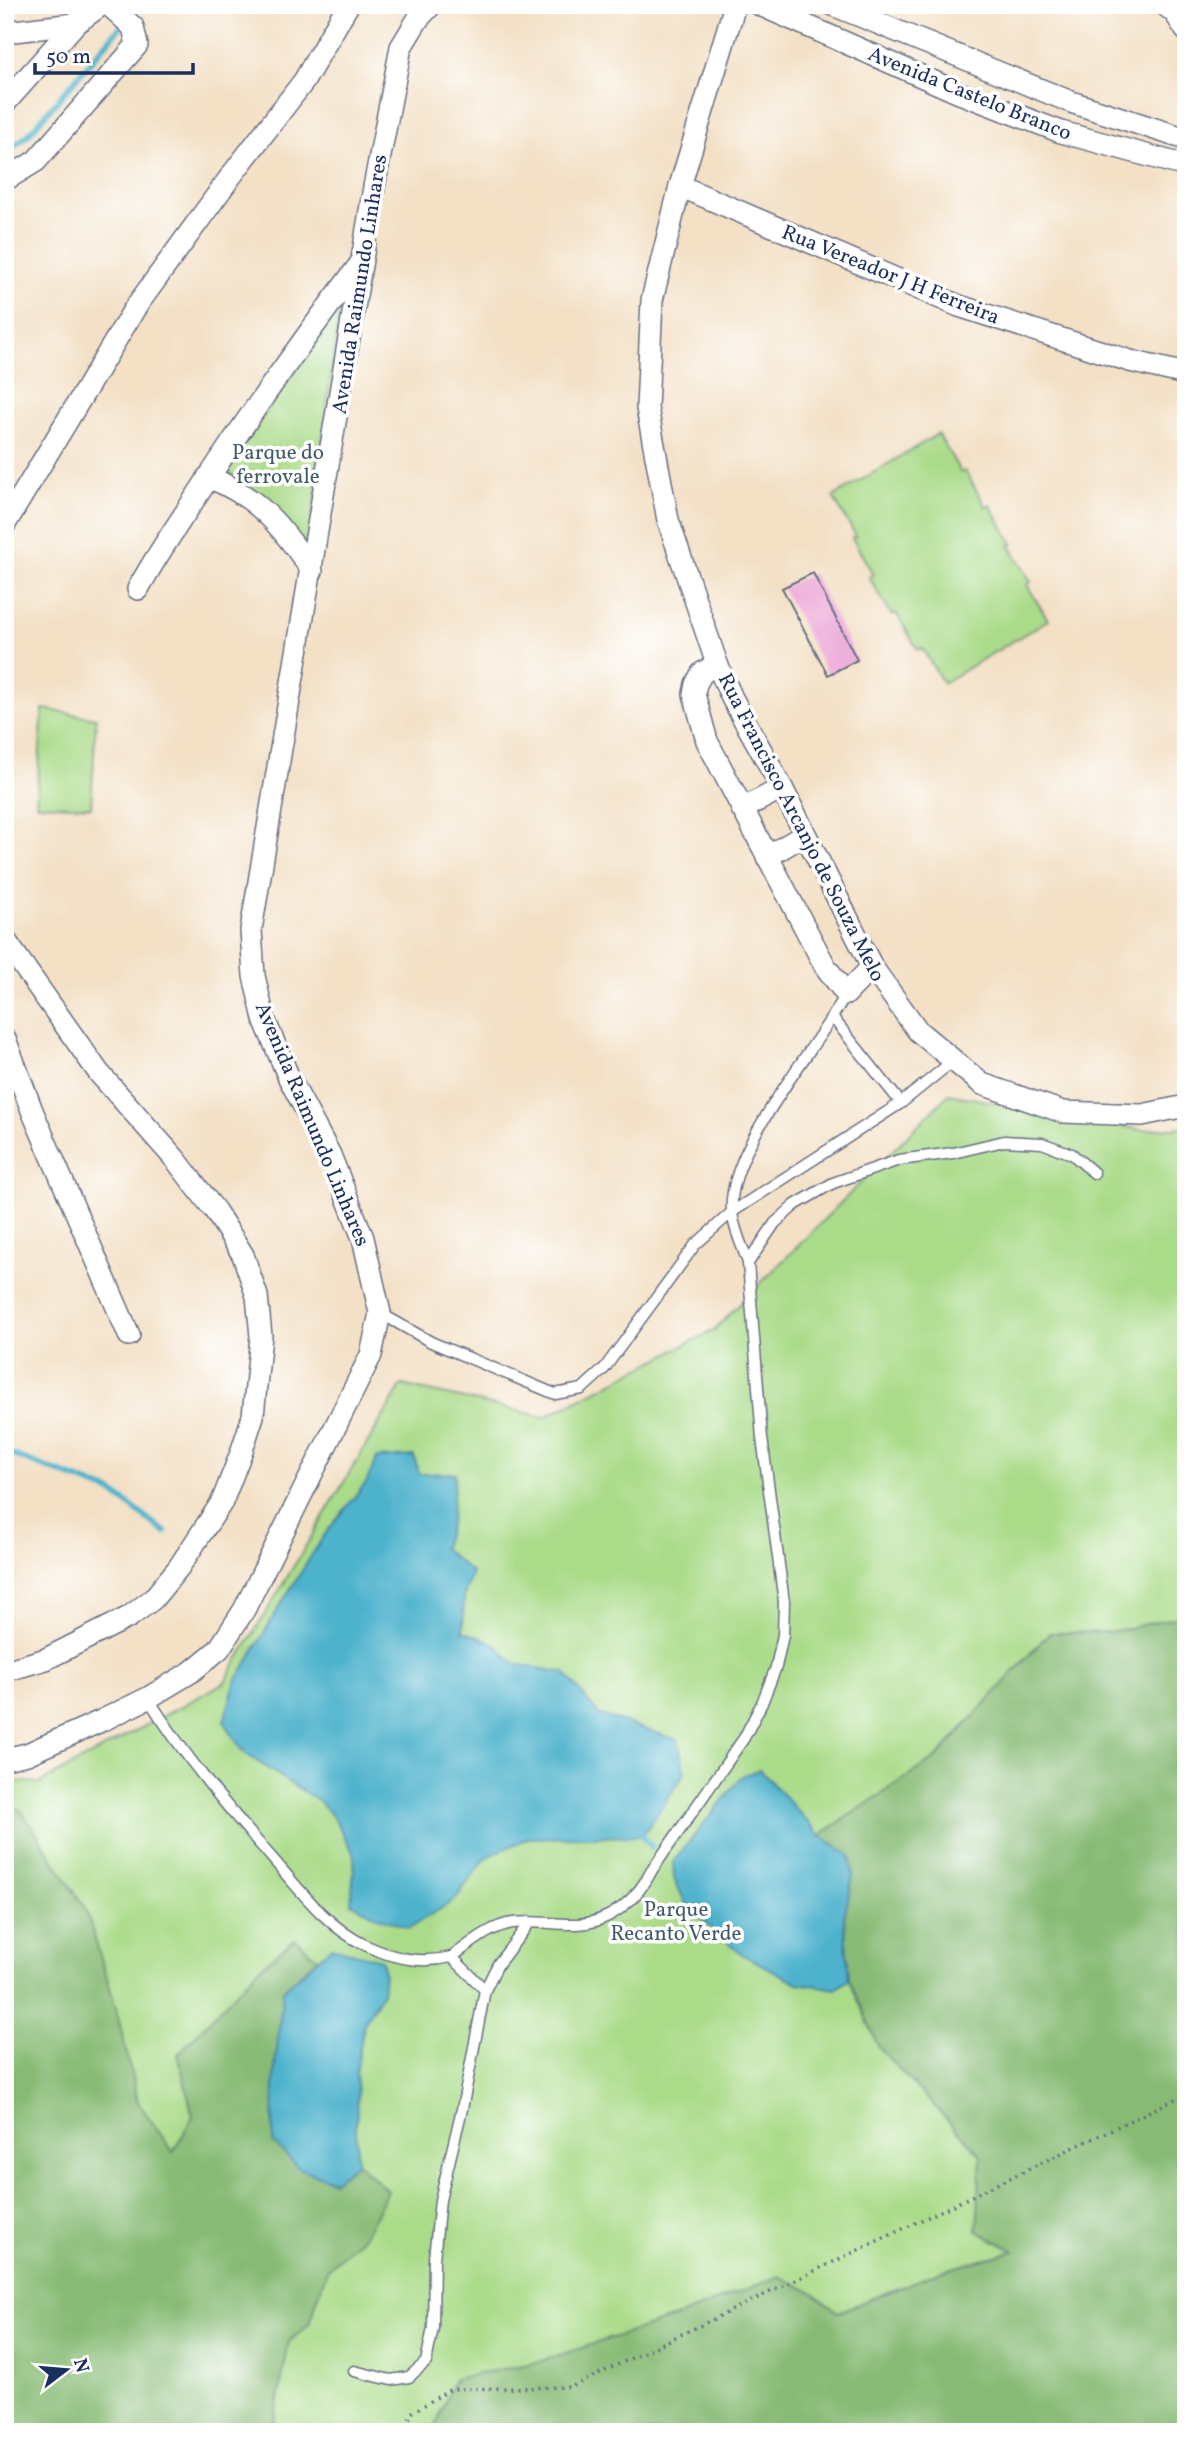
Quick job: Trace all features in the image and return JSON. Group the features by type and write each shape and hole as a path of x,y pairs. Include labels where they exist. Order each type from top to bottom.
{"street":[{"path":"5,103 75,24 101,5"},
{"path":"5,180 36,161 137,45 133,27 108,5"},
{"path":"5,523 135,308 304,80 348,5"},
{"name":"Avenida Raimundo Linhares","path":"5,1759 27,1754 148,1698 191,1672 219,1648 244,1610 371,1354 380,1313 363,1238 330,1155 289,1077 264,1018 253,965 251,930 362,261 401,47 418,19 431,5"},
{"name":"Rua Francisco Arcanjo de Souza Melo","path":"735,5 680,186 652,300 647,408 668,520 718,664 732,698 782,788 872,967 918,1031 982,1084 1063,1112 1142,1115 1186,1106"},
{"name":"Avenida Castelo Branco","path":"760,5 957,92 1061,132 1186,166"},
{"name":"Avenida Castelo Branco","path":"833,5 1071,102 1186,139"},
{"path":"1165,5 1175,13 1186,30"},
{"path":"5,32 75,24"},
{"name":"Rua Vereador J H Ferreira","path":"680,186 959,306 1130,361 1186,374"},
{"path":"138,589 208,477 292,354 362,261"},
{"path":"208,477 231,486 266,511 293,542 312,571"},
{"path":"718,664 702,674 694,694 707,741 825,966 846,994 872,967"},
{"path":"742,809 782,788"},
{"path":"767,857 804,835"},
{"path":"5,940 99,1073 176,1160 216,1212 243,1255 257,1296 261,1336 253,1416 241,1453 222,1502 179,1567 152,1599 129,1617 46,1660 5,1671"},
{"path":"5,1039 33,1113 129,1335"}],"lane":[{"path":"148,1698 177,1744 216,1794 327,1919 364,1945 407,1961 432,1961 452,1957 495,1927 512,1923 579,1924 597,1921 617,1912 632,1898 646,1883 652,1870 744,1738 776,1667 783,1635 784,1602 762,1438 748,1263 732,1212 733,1186 740,1163 770,1110 833,1018 846,994"},
{"path":"833,1018 901,1103"},
{"path":"380,1313 431,1342 555,1394 582,1390 604,1369 695,1245 732,1212 901,1103 953,1061"},
{"path":"748,1263 775,1223 795,1205 833,1183 899,1160 953,1153 1004,1141 1042,1143 1072,1154 1094,1173"},
{"path":"354,2371 391,2379 409,2377 426,2362 433,2328 434,2259 440,2200 462,2109 485,1990 498,1964 530,1922"},
{"path":"452,1957 485,1990"}],"path":[{"path":"405,2432 411,2413 450,2389 571,2387 1186,2094"}],"green space":[{"name":"Parque do ferrovale","path":"340,306 309,548 226,469"},
{"path":"938,434 961,473 965,471 986,507 990,505 1031,582 1027,585 1048,620 943,683 922,648 918,650 896,613 892,616 869,577 873,574 852,538 856,536 833,497"},
{"path":"43,709 96,718 91,807 36,804"},
{"name":"Parque Recanto Verde","path":"949,1094 1142,1130 1186,1127 1186,2432 5,2432 5,1781 40,1783 224,1683 402,1385 545,1417 714,1330"},
{"path":"1186,1615 1186,2432 433,2432 454,2379 538,2362 674,2318 779,2276 814,2293 838,2312 941,2271 1014,2251 977,2231 981,2155 879,2048 849,1979 844,1917 853,1876 850,1856 820,1835 937,1757 1049,1633 1111,1632"},
{"path":"5,1802 22,1811 86,1910 115,2004 138,2102 173,2152 193,2117 178,2054 257,1970 295,1939 318,1958 283,1990 334,2181 357,2163 388,2191 366,2233 327,2270 309,2324 289,2342 272,2432 5,2432"}],"water":[{"path":"414,1456 419,1474 455,1473 451,1521 443,1548 472,1573 464,1595 463,1631 494,1643 515,1664 565,1673 598,1714 678,1740 685,1773 642,1836 528,1838 485,1858 455,1900 409,1928 378,1917 351,1903 355,1856 334,1818 321,1803 243,1752 224,1721 235,1683 325,1534 366,1483 377,1458"},
{"path":"760,1770 820,1835 850,1856 853,1876 844,1917 849,1979 836,1989 798,1983 741,1954 687,1906 674,1879 673,1862 743,1775"},
{"path":"331,1947 382,1960 384,1972 382,1993 364,2023 356,2073 357,2163 334,2181 298,2168 273,2142 274,2077 283,1990"}],"building":[{"path":"813,573 857,660 828,675 782,588"}],"waterway":[{"path":"5,153 27,136 139,5"},
{"path":"5,1452 112,1492 165,1532"},
{"path":"642,1836 652,1847"}]}
